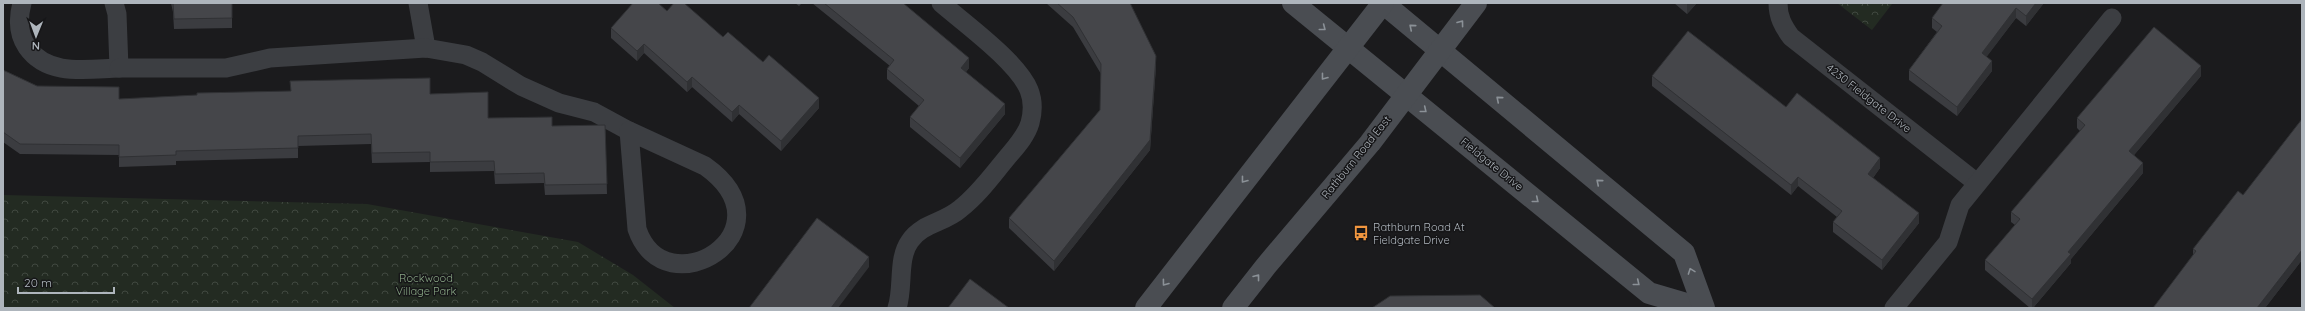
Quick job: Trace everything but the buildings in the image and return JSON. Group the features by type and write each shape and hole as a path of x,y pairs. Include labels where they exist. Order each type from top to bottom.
{"street":[{"name":"Fieldgate Drive","path":"1293,3 1649,292 1700,308"},
{"path":"1146,308 1347,47 1383,3 1684,253 1704,308"},
{"name":"Rathburn Road East","path":"1233,308 1271,260 1370,143 1476,3"}],"lane":[{"path":"22,3 19,18 20,34 24,43 37,58 46,64 64,68 226,68 270,58 426,48 466,55 482,62 521,86 559,103 594,112 629,131 705,166 715,174 731,195 736,213 734,231 726,248 712,260 695,266 676,266 659,259 643,243 637,229 629,131"},
{"path":"114,3 117,14 119,68"},
{"path":"418,3 426,48"},
{"path":"897,308 902,286 902,263 909,242 925,226 956,212 973,199 1027,132 1032,111 1029,90 1024,80 990,46 941,3"},
{"name":"4230 Fieldgate Drive","path":"1778,3 1778,13 1783,26 1791,37 1977,183"},
{"path":"1894,308 1948,242 1957,212 1977,183 2112,18"}],"green space":[{"path":"1837,3 1890,3 1892,4 1872,30"},
{"name":"Rockwood Village Park","path":"3,195 367,204 578,242 633,275 675,308 3,308"}],"place":[{"name":"Rathburn Road At Fieldgate Drive","path":"1361,233"}]}
